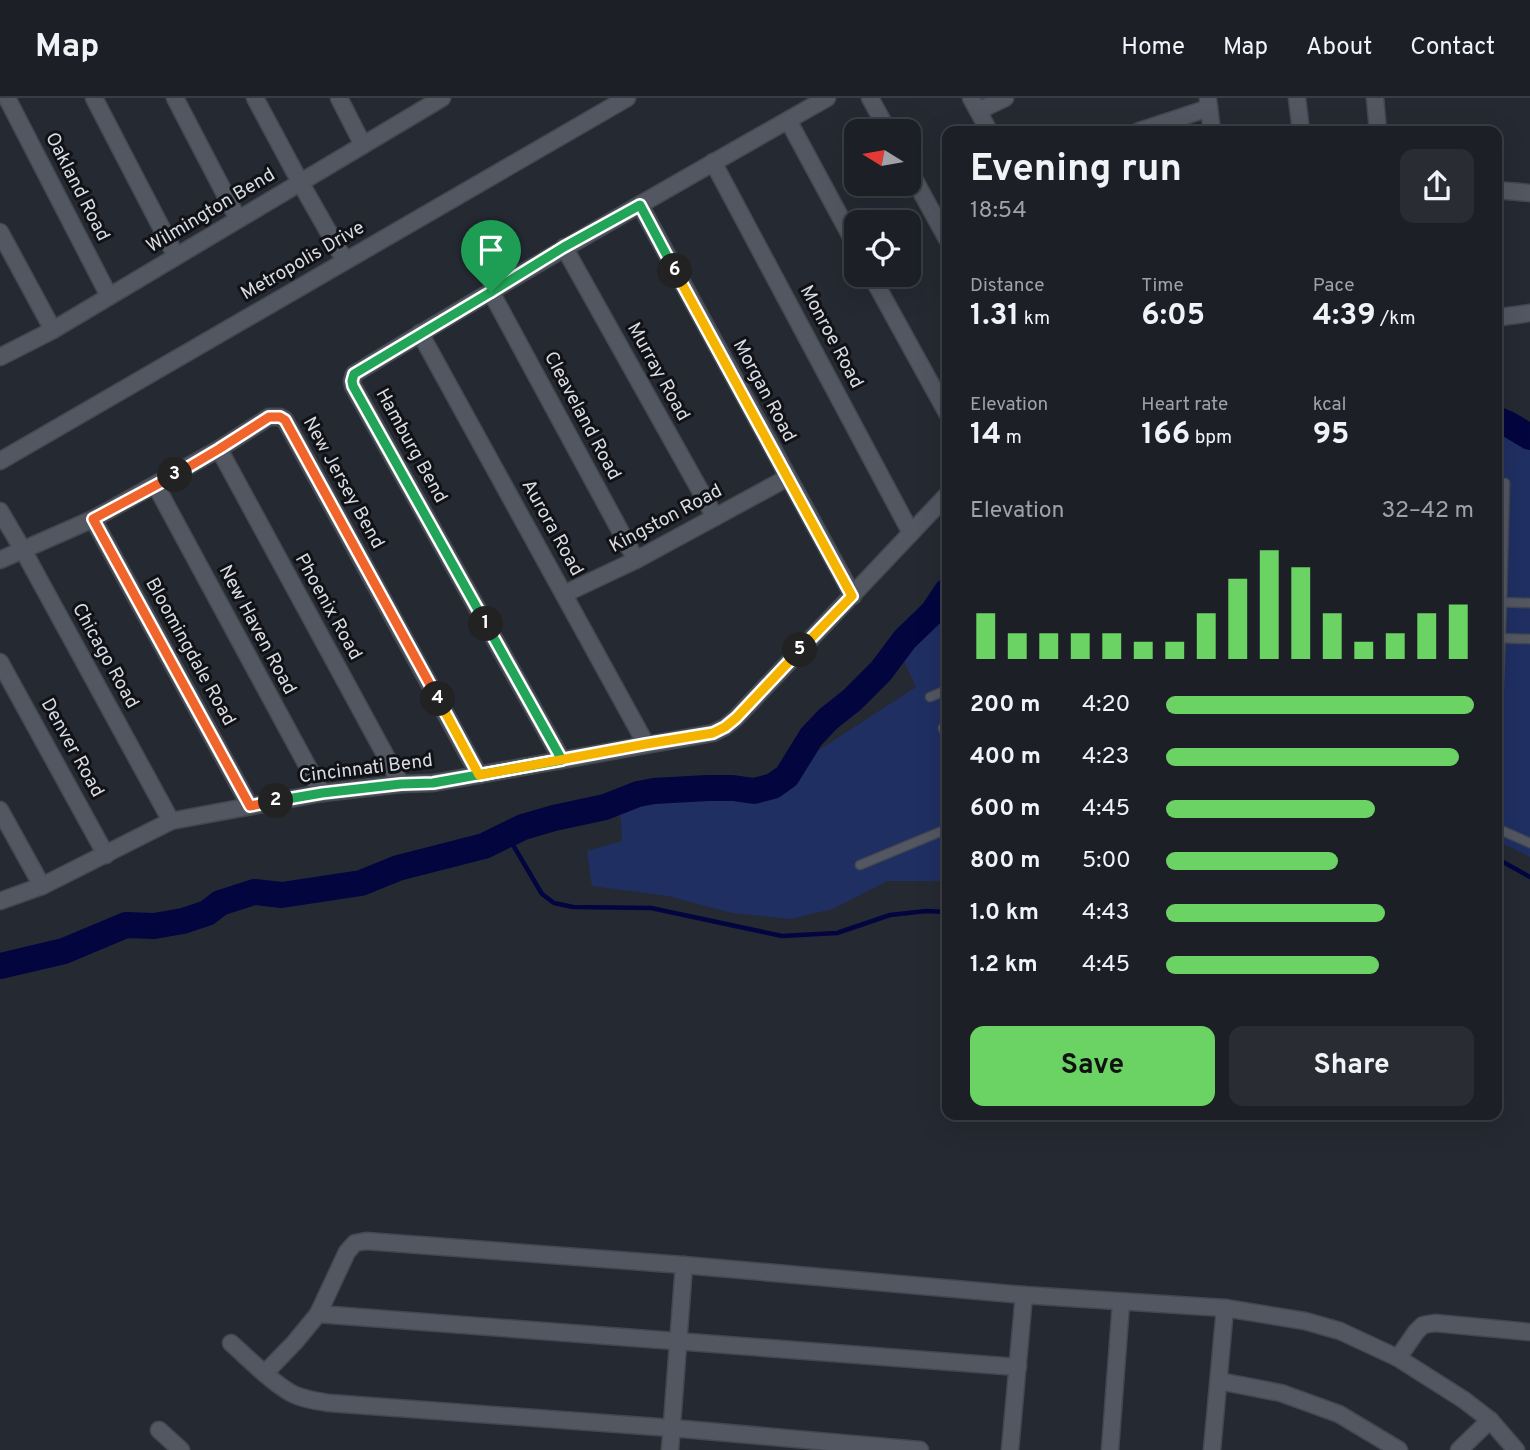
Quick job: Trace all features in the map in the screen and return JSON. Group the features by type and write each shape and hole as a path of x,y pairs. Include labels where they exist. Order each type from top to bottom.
{"street":[{"name":"Oakland Road","path":"6,98 109,296"},
{"path":"94,98 176,256"},
{"path":"175,98 238,219"},
{"path":"255,98 345,261"},
{"path":"339,98 363,145"},
{"name":"Wilmington Bend","path":"0,357 53,330 363,145 420,104 442,98"},
{"name":"Metropolis Drive","path":"0,461 627,98"},
{"name":"Hamburg Bend","path":"562,760 353,386 354,374 564,247 827,98"},
{"path":"870,98 881,119"},
{"path":"986,126 975,105 1005,98"},
{"path":"1297,98 1300,126"},
{"path":"1375,98 1378,126"},
{"path":"1152,126 1209,103 1211,126"},
{"path":"788,120 844,224"},
{"name":"Monroe Road","path":"713,162 911,533"},
{"path":"1502,191 1530,193"},
{"path":"921,192 942,230"},
{"name":"Morgan Road","path":"640,205 852,596"},
{"path":"0,232 53,330"},
{"name":"Murray Road","path":"564,247 715,517"},
{"path":"878,287 942,405"},
{"name":"Cleaveland Road","path":"491,292 636,560"},
{"path":"1502,317 1530,313"},
{"name":"Aurora Road","path":"420,333 646,744"},
{"name":"New Jersey Bend","path":"0,560 93,519 156,486 269,417 280,417 285,420 479,775"},
{"name":"Phoenix Road","path":"219,449 401,784"},
{"name":"Kingston Road","path":"564,594 636,560 787,478"},
{"name":"New Haven Road","path":"156,486 322,793"},
{"name":"Cincinnati Bend","path":"0,901 41,886 171,821 322,793 433,783 713,733 736,718 942,500"},
{"name":"Chicago Road","path":"0,511 171,821"},
{"name":"Bloomingdale Road","path":"93,519 250,806"},
{"name":"Denver Road","path":"0,662 106,855"},
{"path":"0,810 41,886"},
{"path":"265,1373 318,1314 347,1252 355,1243 366,1241 684,1265 1121,1303 1225,1308 1305,1321 1340,1331 1398,1358 1490,1420 1516,1450"},
{"path":"670,1450 684,1265"},
{"path":"1010,1450 1024,1295"},
{"path":"1110,1450 1121,1303"},
{"path":"1212,1450 1225,1308"},
{"path":"318,1314 1018,1367"},
{"path":"1398,1358 1423,1325 1435,1323 1530,1332"},
{"path":"231,1343 292,1393 329,1403 672,1428 865,1448 920,1450"},
{"path":"1219,1381 1281,1394 1339,1414 1399,1450"},
{"path":"1459,1450 1490,1420"},
{"path":"159,1430 181,1450"}],"lane":[{"path":"1502,542 1505,483"},
{"path":"1502,602 1530,603"},
{"path":"1502,638 1530,639"},
{"path":"930,697 942,692"},
{"path":"860,865 942,831"},
{"path":"1502,831 1530,843"}],"shaded area":[{"path":"1502,422 1530,437 1530,857 1502,843"},
{"path":"942,620 942,881 887,881 833,909 790,919 732,913 668,896 592,886 587,851 622,841 620,809 684,794 718,790 772,798 791,788 819,750 916,687 903,659"}],"waterway":[{"path":"1502,422 1530,437"},
{"path":"0,966 64,951 126,925 154,926 183,921 207,913 220,903 254,892 282,895 361,883 398,868 484,846 523,827 605,807 638,794 707,788 754,791 773,786 787,776 811,737 881,671 905,639 933,612 942,598"},
{"path":"507,835 542,894 554,903 573,907 651,908 782,936 837,933 890,915 942,912"},
{"path":"1502,861 1530,877"}],"route":[{"path":"491,292 354,374 352,381 562,760 479,775 433,783 322,793 250,806 93,519 156,486 269,417 285,420 479,775 713,733 736,718 852,596 640,205 491,292"}]}
